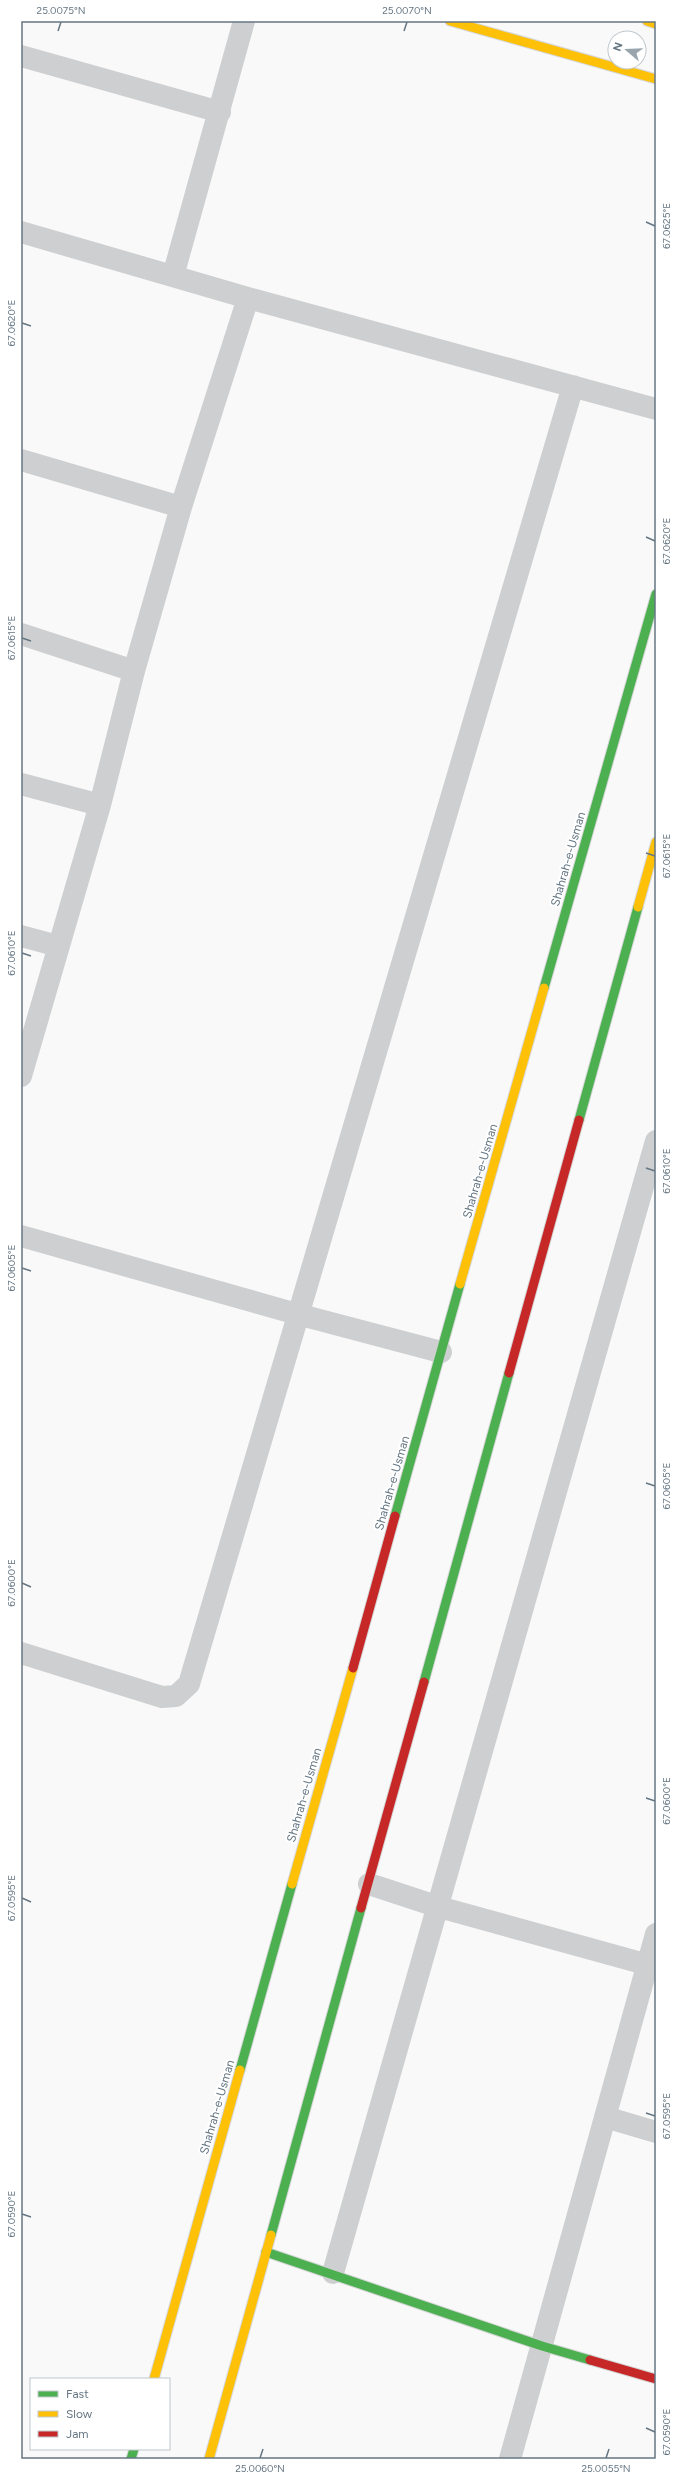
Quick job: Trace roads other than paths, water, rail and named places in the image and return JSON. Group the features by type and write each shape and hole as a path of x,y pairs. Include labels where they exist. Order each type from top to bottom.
{"main road":[{"path":"450,21 656,79"},
{"path":"647,21 656,24"},
{"name":"Shahrah-e-Usman","path":"154,2378 441,1352 656,594"},
{"path":"209,2459 656,842"},
{"path":"266,2252 333,2273 542,2346 656,2379"}],"street":[{"path":"173,276 220,112 244,21"},
{"path":"21,56 220,112"},
{"path":"21,232 248,298 656,409"},
{"path":"21,1076 100,805 134,671 181,507 248,298"},
{"path":"21,1653 162,1697 176,1696 189,1684 297,1314 573,386"},
{"path":"21,460 181,507"},
{"path":"21,634 134,671"},
{"path":"21,784 100,805"},
{"path":"21,936 58,946"},
{"path":"333,2273 439,1907 656,1141"},
{"path":"21,1236 297,1314 441,1352"},
{"path":"369,1884 439,1907 652,1966"},
{"path":"510,2459 605,2117 652,1966 656,1934"},
{"path":"605,2117 656,2132"}]}
